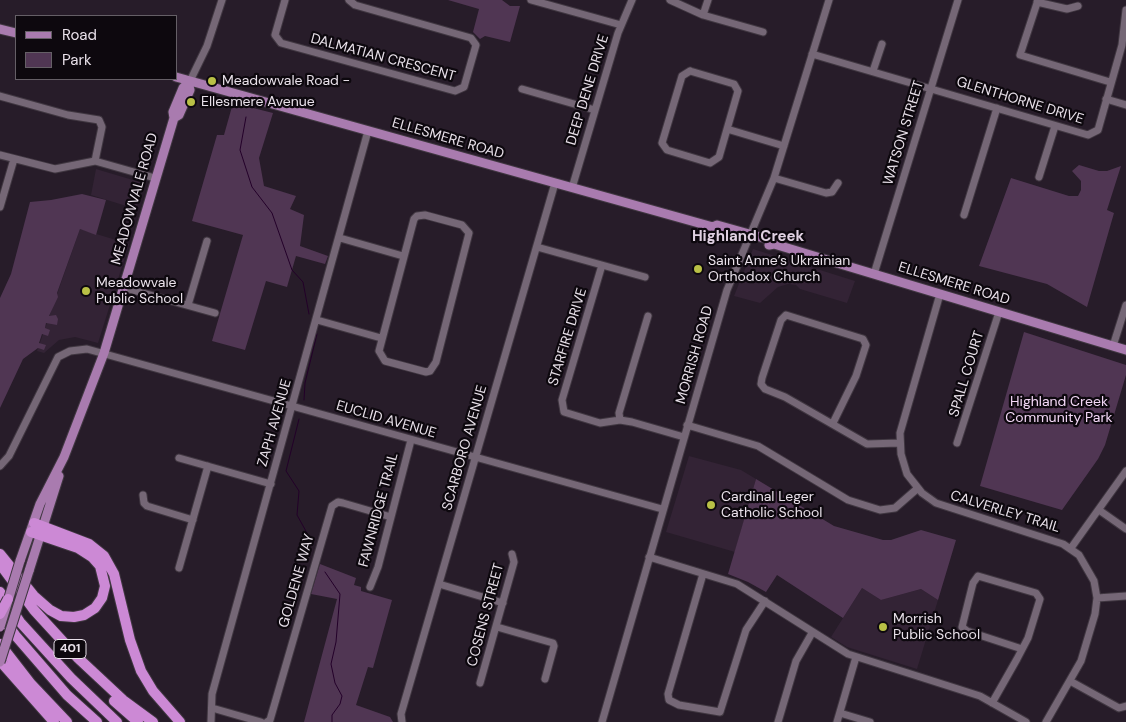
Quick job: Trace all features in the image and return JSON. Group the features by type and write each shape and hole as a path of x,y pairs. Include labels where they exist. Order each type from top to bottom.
{"highway":[{"path":"0,554 34,596 50,610 61,616 84,616 95,608 102,598 105,586 100,566 85,552 37,529"},
{"path":"37,529 89,544 104,556 114,574 130,640 141,671 153,691 180,722"},
{"name":"401","path":"0,564 34,610 78,658 122,700 153,722"},
{"path":"0,614 4,596"},
{"name":"401","path":"4,596 20,622 71,678 117,722"},
{"path":"34,610 43,628 74,663 138,722"},
{"name":"401","path":"0,614 15,635 67,695 97,722"},
{"path":"0,644 31,684 67,722"},
{"path":"0,661 54,722"}],"main road":[{"path":"0,29 15,33"},
{"name":"ELLESMERE ROAD","path":"178,78 189,83 713,227 717,225 750,237 771,240 774,244 1126,350"},
{"name":"MEADOWVALE ROAD","path":"0,627 4,596 37,529 104,353 174,118 173,112 183,88 189,83"},
{"name":"MEADOWVALE ROAD","path":"0,661 29,571 37,529"}],"street":[{"name":"MEADOWVALE ROAD","path":"189,83 207,46 222,0"},
{"name":"DALMATIAN CRESCENT","path":"285,0 275,35 281,43 455,91 464,88 476,45 471,38 355,5 348,0"},
{"path":"531,0 621,25"},
{"name":"DEEP DENE DRIVE","path":"572,188 621,25 632,0"},
{"path":"670,0 703,15 763,32"},
{"path":"703,15 708,0"},
{"name":"MORRISH ROAD","path":"602,722 662,509 727,290 774,178 829,0"},
{"name":"WATSON STREET","path":"874,274 958,0"},
{"path":"1078,6 1067,9 1038,1 1020,55 1110,82"},
{"name":"GLENTHORNE DRIVE","path":"812,54 1088,135 1096,132 1122,45 1126,10"},
{"path":"873,71 882,44"},
{"path":"690,71 734,84 738,91 727,129 719,157 710,163 664,147 663,137 685,73 690,71"},
{"path":"522,89 595,110"},
{"path":"0,96 68,115 98,120 102,127 95,161"},
{"path":"1106,99 1126,105"},
{"path":"964,216 998,108"},
{"path":"1039,177 1055,126"},
{"path":"727,129 784,146"},
{"name":"ZAPH AVENUE","path":"211,722 212,694 340,238 368,131"},
{"path":"0,155 55,169 95,161 155,178"},
{"path":"0,207 14,159"},
{"path":"774,178 826,193 832,192 838,183"},
{"name":"SCARBORO AVENUE","path":"402,721 401,714 555,183"},
{"path":"421,215 462,225 469,233 443,337 435,365 430,371 382,358 379,351 403,256 414,219 421,215"},
{"path":"340,238 403,256"},
{"path":"188,305 206,241"},
{"path":"537,247 644,277"},
{"name":"STARFIRE DRIVE","path":"602,266 562,405 564,412 600,423 620,420 684,436"},
{"path":"124,288 215,314"},
{"name":"CALVERLEY TRAIL","path":"940,294 903,419 900,443 905,469 918,488 929,499 944,507 1053,540 1071,548 1079,555 1091,573 1097,598 1095,614 1081,661 1046,722"},
{"path":"1113,346 1126,305"},
{"name":"SPALL COURT","path":"957,443 999,312"},
{"path":"833,423 856,376 866,345 864,339 786,315 780,320 761,384 765,389 785,397 867,444 900,443"},
{"path":"620,420 620,413 648,316"},
{"path":"317,320 381,338"},
{"name":"EUCLID AVENUE","path":"0,466 9,456 58,356 70,351 87,349 662,509"},
{"path":"687,425 758,446 848,500 880,510 895,508 918,488"},
{"name":"FAWNRIDGE TRAIL","path":"370,587 378,567 411,440"},
{"path":"179,458 271,484"},
{"path":"179,568 208,466"},
{"path":"1071,548 1126,471"},
{"path":"143,495 144,503 147,506 193,520"},
{"name":"GOLDENE WAY","path":"268,722 332,506 338,502 391,517"},
{"path":"1098,510 1126,529"},
{"name":"COSENS STREET","path":"480,683 514,562 512,554"},
{"path":"649,557 737,584 812,633 856,658 962,689 992,702 1026,722"},
{"path":"703,574 668,694 669,700 679,705 720,712 746,630 765,601"},
{"path":"992,702 1022,649 1030,632 1040,599 1039,594 978,576 973,583 962,626 967,631 1022,649"},
{"path":"438,584 503,603"},
{"path":"1097,598 1126,596"},
{"path":"497,627 553,643 554,646 545,679"},
{"path":"778,722 796,660 812,633"},
{"path":"837,722 856,658"},
{"path":"1070,681 1119,708 1126,706"},
{"path":"212,708 261,722"},
{"path":"840,713 870,722"}],"shaded area":[{"path":"96,169 143,183 136,209 91,195"},
{"name":"Meadowvale Public School","path":"80,229 129,244 98,343 75,337 59,340 44,353 37,351"},
{"path":"753,249 855,281 847,303 800,289 796,285 788,284 778,287 760,303 734,296"},
{"name":"Cardinal Leger Catholic School","path":"689,456 741,470 756,479 735,552 666,532"},
{"name":"Morrish Public School","path":"862,588 881,600 921,589 938,600 917,669 847,647 831,637"}],"green space":[{"path":"448,0 502,0 510,6 520,6 510,42 485,36 480,39 473,32 479,9"},
{"path":"233,103 273,113 259,158 264,186 296,196 290,209 304,215 300,246 328,256 325,264 296,256 287,287 266,281 245,350 212,341 243,235 192,221 217,135 224,135"},
{"path":"1079,165 1099,171 1107,171 1121,166 1107,210 1114,213 1087,307 1047,284 979,266 1011,178 1069,196 1078,196 1081,190 1081,181 1072,171"},
{"path":"82,194 106,200 96,235 80,229 57,293 58,297 49,316 56,315 58,319 57,325 46,323 45,328 50,330 48,336 42,334 39,343 46,345 44,350 38,348 23,359 0,408 0,298 11,274 30,202"},
{"name":"Highland Creek Community Park","path":"1024,332 1126,365 1126,375 1105,445 1098,459 1062,510 980,486"},
{"path":"756,479 834,526 883,540 891,540 921,530 956,540 938,600 921,589 881,600 862,588 843,618 777,575 766,592 728,574"},
{"path":"320,564 356,578 354,585 361,587 361,591 392,600 373,668 368,667 356,705 390,717 393,722 304,722 337,599 311,594"}],"waterway":[{"path":"246,117 240,150 252,187 272,213 292,270 303,282 309,314"},
{"path":"304,400 305,383 317,334"},
{"path":"299,419 286,471 299,491 297,515 307,533 307,553 310,557"},
{"path":"325,572 340,594 336,642 331,664 335,683 342,696 340,704 332,715 332,722"}],"place":[{"name":"Meadowvale Road -","path":"212,81"},
{"name":"Ellesmere Avenue","path":"191,102"},
{"name":"Saint Anne’s Ukrainian Orthodox Church","path":"698,269"},
{"name":"Meadowvale Public School","path":"86,291"},
{"name":"Cardinal Leger Catholic School","path":"711,505"},
{"name":"Morrish Public School","path":"883,627"}],"district":[{"name":"Highland Creek","path":"748,237"}]}
